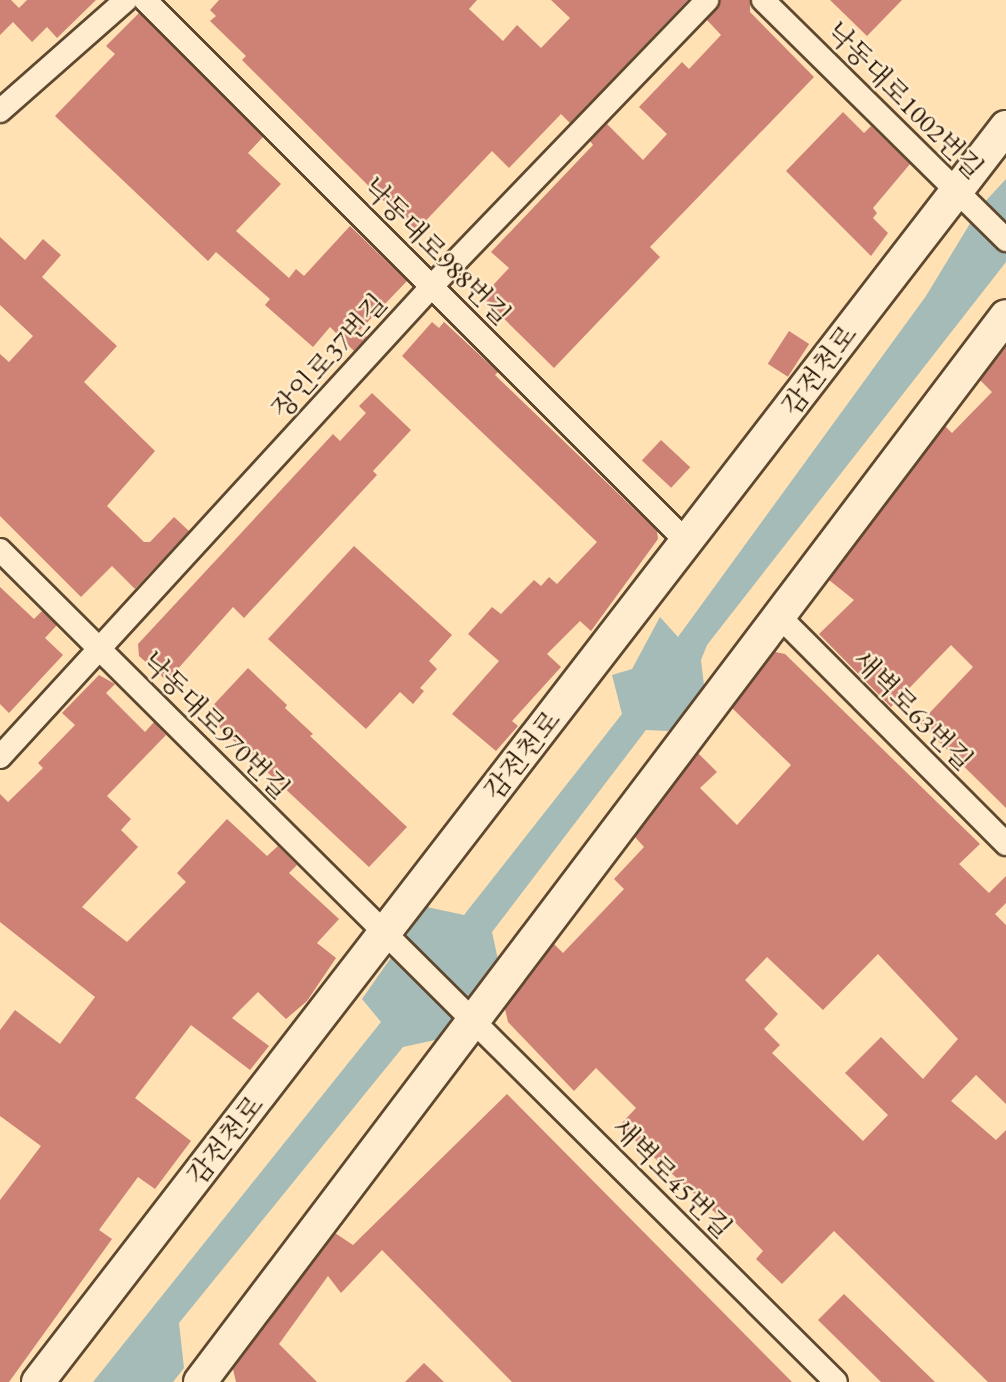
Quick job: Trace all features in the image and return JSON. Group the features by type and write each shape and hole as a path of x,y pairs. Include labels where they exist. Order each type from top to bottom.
{"street":[{"path":"0,111 126,0"},
{"name":"낙동대로988번길","path":"146,0 687,542"},
{"name":"장인로37번길","path":"0,757 101,650 432,286 707,0"},
{"name":"낙동대로1002번길","path":"763,0 1006,240"},
{"name":"감전천로","path":"38,1382 388,937 687,542 960,195 1006,127"},
{"path":"200,1382 471,1017 1006,316"},
{"name":"낙동대로970번길","path":"0,550 471,1017"},
{"name":"새벽로63번길","path":"779,616 1006,844"},
{"name":"새벽로45번길","path":"471,1017 836,1382"}],"water":[{"path":"1006,179 1006,262 707,645 701,660 705,694 699,708 668,731 646,730 492,932 500,969 449,1031 435,1040 403,1047 179,1323 184,1368 173,1382 93,1382 381,1022 362,999 427,907 464,915 622,714 612,675 632,669 660,617 678,637 926,296 980,207"}],"building":[{"path":"0,0 11,0 19,8 27,0 96,0 57,38 47,27 32,42 13,22 0,35"},
{"path":"219,0 477,0 469,9 503,41 517,25 541,48 570,18 551,0 688,0 570,123 561,114 509,168 492,151 415,232 242,60 246,56 210,21 216,16 210,10"},
{"path":"720,0 750,0 750,12 814,77 650,247 660,257 554,368 482,297 509,268 491,252 593,145 590,141 607,124 643,160 667,134 639,107 682,62 689,69 721,35 707,20"},
{"path":"830,0 902,0 867,36"},
{"path":"139,13 263,137 248,153 281,184 236,231 289,278 296,269 304,276 350,226 407,281 360,330 367,337 354,351 330,327 313,347 265,305 270,299 216,252 208,261 55,116 115,54 106,46"},
{"path":"843,112 864,133 871,126 910,164 873,208 877,213 873,218 888,233 871,256 786,171"},
{"path":"0,237 25,260 43,239 61,255 42,277 117,346 84,382 155,451 107,506 144,542 150,542 174,517 189,531 135,589 112,566 81,597 0,516 0,354 9,362 33,336 0,305"},
{"path":"432,322 439,328 444,322 498,372 495,375 657,531 658,539 591,631 580,621 547,654 561,667 512,721 518,726 496,751 452,714 499,661 468,634 492,607 501,614 534,580 541,586 549,577 557,584 597,542 402,356"},
{"path":"789,331 809,344 788,377 768,364"},
{"path":"1006,347 1006,808 920,723 973,667 951,645 891,707 819,634 854,600 829,580 945,426 952,433 992,392 980,380"},
{"path":"372,393 411,430 373,471 377,475 244,618 233,607 167,681 139,656 138,644 333,434 340,441 366,413 359,406"},
{"path":"661,440 690,467 671,488 642,460"},
{"path":"354,546 452,635 429,661 437,669 420,688 424,691 413,704 400,692 366,729 268,639"},
{"path":"0,587 34,619 42,611 57,625 45,638 63,655 9,713 0,704"},
{"path":"775,652 785,654 980,844 959,864 989,893 1006,876 1006,903 995,914 1006,925 1006,1104 976,1075 951,1101 996,1140 1006,1130 1006,1382 988,1382 834,1231 782,1284 756,1259 763,1251 725,1212 720,1217 619,1126 636,1108 596,1068 574,1091 508,1022 505,1009 554,944 563,953 624,889 614,879 644,847 635,837 698,753 717,772 700,788 737,825 791,765 732,708","holes":["878,954 958,1039 923,1079 881,1037 845,1073 888,1115 863,1141 772,1053 780,1045 764,1029 778,1014 745,980 767,957 823,1010"]},
{"path":"248,668 287,705 285,708 313,734 310,736 407,827 369,867 205,714"},
{"path":"99,675 115,684 106,693 145,732 154,722 166,735 107,796 131,819 121,830 138,847 82,907 127,942 186,882 177,873 227,819 267,856 278,846 297,865 289,873 339,919 317,943 336,958 307,1001 286,1019 258,992 232,1018 269,1046 250,1070 191,1025 135,1098 191,1141 155,1189 138,1177 99,1230 112,1239 9,1382 0,1382 0,1200 41,1146 0,1116 0,1030 15,1010 60,1044 95,997 0,922 0,794 8,802 43,768 38,763 75,725 62,713"},
{"path":"507,1094 792,1382 512,1382 382,1250 341,1293 328,1276 279,1344 317,1382 236,1382 233,1369 335,1233 353,1245"},
{"path":"844,1294 935,1382 881,1382 818,1320"},
{"path":"424,1363 444,1382 405,1382"}]}
